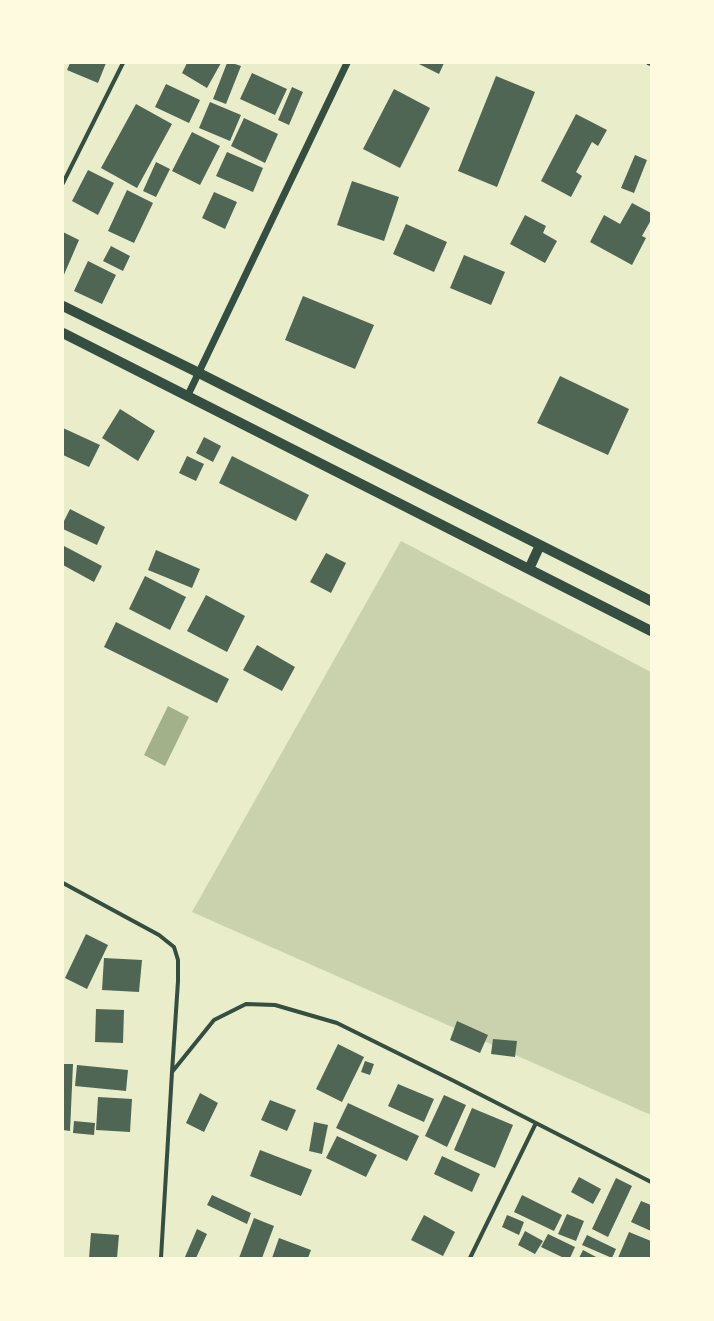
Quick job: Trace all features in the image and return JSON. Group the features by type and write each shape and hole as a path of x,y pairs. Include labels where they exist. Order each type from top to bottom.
{"main road":[{"path":"63,306 199,373 651,602"},
{"path":"63,333 651,631"},
{"path":"529,569 540,545"}],"street":[{"path":"63,183 123,63"},
{"path":"187,397 347,63"},
{"path":"63,883 159,934 174,947 178,960 161,1258"},
{"path":"172,1072 214,1020 246,1004 275,1005 337,1024 454,1081 651,1182"},
{"path":"470,1258 536,1123"}],"shaded area":[{"path":"401,541 651,672 651,1115 192,912"},
{"path":"168,706 189,717 165,766 144,755"}],"building":[{"path":"70,63 106,63 98,83 67,70"},
{"path":"187,63 221,63 207,88 182,73"},
{"path":"227,63 241,66 226,104 213,99"},
{"path":"417,63 444,63 439,74"},
{"path":"252,73 287,89 275,115 240,99"},
{"path":"496,76 535,92 497,187 458,171"},
{"path":"166,84 200,100 189,123 155,107"},
{"path":"292,87 303,92 289,125 278,120"},
{"path":"394,89 430,108 400,168 363,149"},
{"path":"210,102 241,115 230,141 199,128"},
{"path":"136,104 172,124 137,188 101,168"},
{"path":"576,114 607,130 598,146 592,142 576,172 582,176 571,197 541,181"},
{"path":"244,118 278,134 265,163 231,146"},
{"path":"192,132 220,146 200,185 172,171"},
{"path":"227,152 263,168 253,192 216,176"},
{"path":"635,155 647,160 634,193 621,188"},
{"path":"156,162 170,169 156,197 143,191"},
{"path":"88,170 114,183 98,215 72,201"},
{"path":"352,181 399,197 384,241 337,225"},
{"path":"127,190 153,203 134,243 108,231"},
{"path":"214,192 237,202 225,229 202,218"},
{"path":"632,203 651,213 651,220 642,236 646,238 632,265 590,242 604,215 620,224"},
{"path":"525,215 546,226 543,233 557,241 545,263 510,244"},
{"path":"406,224 447,242 434,272 393,254"},
{"path":"63,232 79,240 63,277"},
{"path":"111,246 130,256 123,271 103,261"},
{"path":"464,255 505,272 491,305 450,288"},
{"path":"88,261 116,275 102,304 74,291"},
{"path":"303,296 374,325 355,369 285,340"},
{"path":"560,376 629,409 608,455 537,423"},
{"path":"120,409 155,431 138,461 102,438"},
{"path":"63,428 100,445 89,467 63,455"},
{"path":"204,437 221,446 213,462 196,453"},
{"path":"187,456 204,464 196,481 179,473"},
{"path":"232,456 309,495 296,521 219,483"},
{"path":"70,509 105,527 97,545 63,529 63,523"},
{"path":"64,546 102,566 94,582 63,565"},
{"path":"156,550 200,569 192,588 148,570"},
{"path":"326,553 346,563 331,593 310,582"},
{"path":"145,576 186,597 170,630 129,609"},
{"path":"206,595 245,616 227,652 187,631"},
{"path":"116,622 229,679 217,703 104,647"},
{"path":"257,645 295,667 282,691 243,670"},
{"path":"86,934 108,945 87,989 65,978"},
{"path":"104,958 142,960 139,992 102,990"},
{"path":"96,1009 124,1010 123,1043 95,1042"},
{"path":"457,1021 488,1035 480,1053 450,1040"},
{"path":"493,1039 517,1041 515,1057 491,1054"},
{"path":"338,1044 364,1057 342,1102 316,1089"},
{"path":"365,1061 374,1064 370,1075 361,1072"},
{"path":"63,1064 73,1064 70,1131 63,1130"},
{"path":"77,1065 128,1070 126,1091 75,1086"},
{"path":"398,1084 434,1099 424,1122 388,1106"},
{"path":"200,1093 218,1103 204,1132 186,1123"},
{"path":"444,1095 466,1105 447,1147 425,1136"},
{"path":"98,1097 132,1099 130,1132 96,1130"},
{"path":"270,1100 296,1110 287,1131 261,1120"},
{"path":"348,1103 419,1136 407,1161 336,1128"},
{"path":"472,1108 513,1125 495,1168 454,1150"},
{"path":"74,1121 95,1123 94,1135 73,1133"},
{"path":"314,1122 328,1125 322,1154 309,1151"},
{"path":"337,1136 377,1155 366,1177 326,1158"},
{"path":"260,1150 312,1170 301,1196 250,1176"},
{"path":"442,1156 480,1174 472,1192 434,1174"},
{"path":"579,1177 601,1189 593,1204 571,1192"},
{"path":"616,1178 632,1186 608,1237 592,1229"},
{"path":"212,1195 251,1213 247,1224 207,1205"},
{"path":"522,1195 562,1215 554,1231 514,1212"},
{"path":"641,1201 651,1205 651,1231 631,1222"},
{"path":"567,1214 584,1221 576,1241 558,1234"},
{"path":"424,1215 455,1232 443,1256 411,1240"},
{"path":"507,1215 524,1222 519,1235 502,1227"},
{"path":"254,1218 274,1226 262,1258 239,1258"},
{"path":"197,1229 207,1234 196,1258 187,1258 185,1257"},
{"path":"525,1231 543,1241 535,1254 518,1245"},
{"path":"629,1232 651,1241 651,1258 618,1258"},
{"path":"91,1233 119,1235 117,1258 89,1258"},
{"path":"548,1234 575,1247 570,1258 564,1258 541,1247"},
{"path":"587,1235 616,1249 612,1258 582,1245"},
{"path":"279,1238 311,1250 308,1258 272,1258"},
{"path":"583,1250 598,1258 579,1258"}]}
